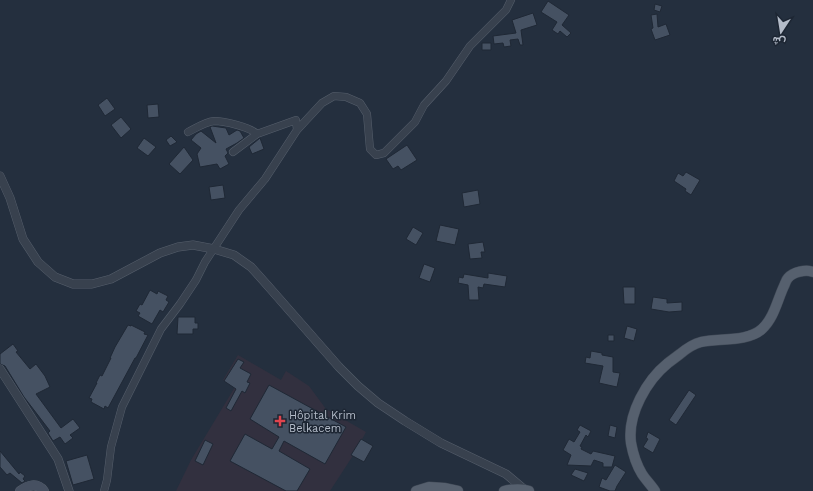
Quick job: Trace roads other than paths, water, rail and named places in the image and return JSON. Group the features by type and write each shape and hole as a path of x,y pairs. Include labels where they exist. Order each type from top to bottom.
{"main road":[{"path":"655,491 634,457 631,441 634,412 642,393 667,363 689,347 699,342 748,336 761,330 769,322 788,278 796,273 809,271 813,272"},
{"path":"20,491 33,485 37,485 44,491"},
{"path":"416,491 429,487 458,491"},
{"path":"504,491 527,490"}],"street":[{"path":"104,491 108,474 111,447 122,406 161,329 196,280 205,262 239,210 265,179 298,130 322,103 334,96 346,97 360,103 367,114 370,149 376,155 384,153 415,122 424,105 446,81 470,46 506,10 511,0"},
{"path":"233,152 257,134 296,120 298,130"},
{"path":"188,132 213,121 242,127 254,131 257,134"},
{"path":"0,176 10,198 23,239 38,262 55,277 73,284 92,284 111,279 160,253 178,247 194,245 234,255 251,267 339,367 378,403 440,443 506,474 527,490"},
{"path":"0,370 58,459 69,491"}],"place":[{"name":"Hôpital Krim Belkacem","path":"280,421"}]}
